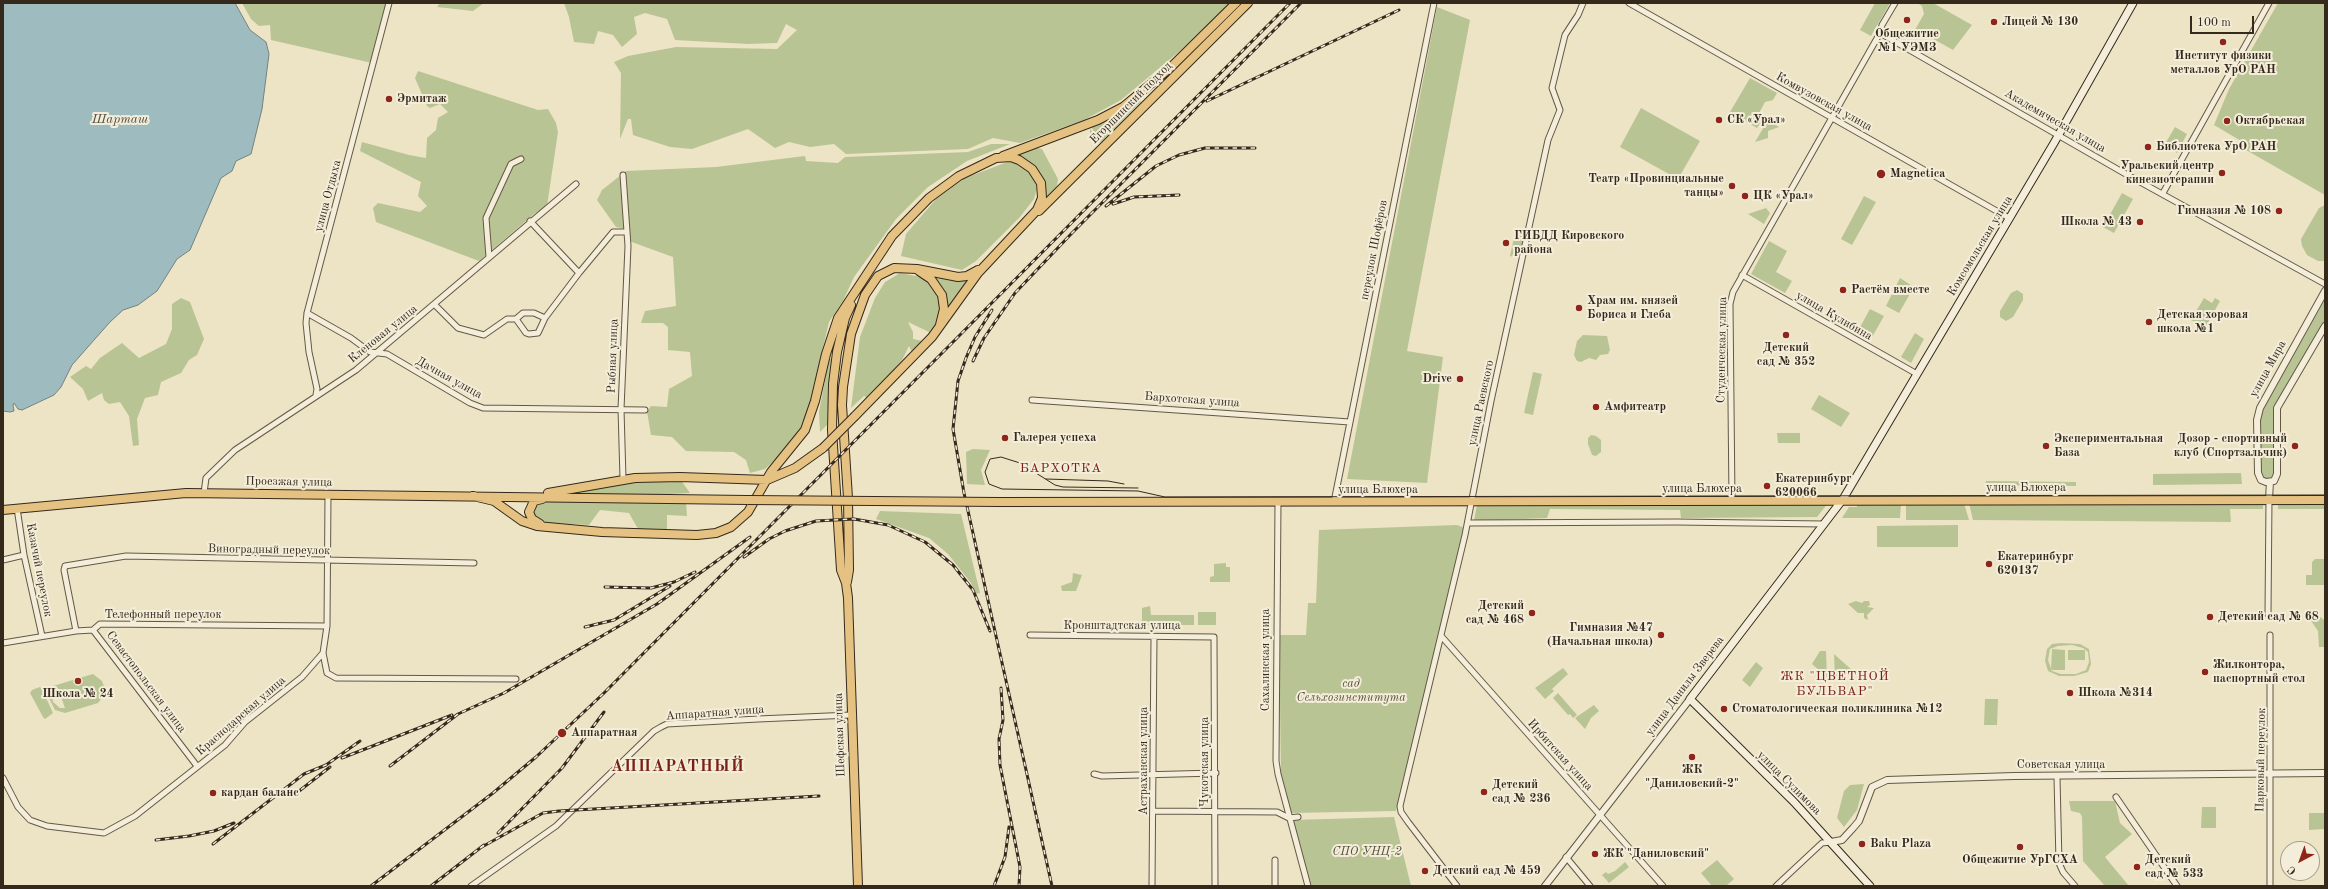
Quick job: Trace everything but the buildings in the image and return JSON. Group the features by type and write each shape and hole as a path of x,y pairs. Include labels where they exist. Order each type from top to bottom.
{"main road":[{"name":"Егоршинский подход","path":"863,278 892,236 929,198 959,176 996,158 1098,120 1123,107 1181,58 1236,3"},
{"name":"Егоршинский подход","path":"985,265 1248,3"},
{"name":"Комсомольская улица","path":"1843,499 2058,135 2133,3"},
{"path":"996,158 1011,157 1019,160 1032,169 1039,178 1042,188 1042,198 1031,219"},
{"path":"846,583 849,570 848,505 842,405 847,352 856,317 870,286 888,270 907,268 962,277 985,265"},
{"path":"516,517 511,506 522,496 536,493 561,492 622,479 680,477 767,480 795,468 823,448 856,416 932,336 985,265"},
{"path":"907,268 929,277 942,295 943,314 932,336"},
{"path":"473,496 494,501 526,523 548,527 637,534 716,533 731,527 748,512 767,480 805,430 835,326 843,308 863,278"},
{"path":"846,583 842,570 832,430 833,384 837,352 845,318 863,278"},
{"name":"Проезжая улица","path":"3,510 139,496 204,493 522,496 551,498 1079,501"},
{"path":"548,527 532,519 529,512 534,501 551,498"},
{"name":"улица Блюхера","path":"1079,501 1472,502 1843,499 2325,500"},
{"name":"улица Данилы Зверева","path":"1690,699 1843,499"},
{"name":"Шефская улица","path":"846,583 858,886"},
{"name":"улица Сулимова","path":"1690,699 1794,802 1870,886"}],"street":[{"name":"улица Отдыха","path":"316,395 317,389 309,352 306,323 307,313 389,3"},
{"name":"переулок Шофёров","path":"1334,502 1434,3"},
{"name":"улица Раевского","path":"1457,886 1401,812 1403,792 1442,637 1468,523 1491,401 1548,140 1560,110 1552,88 1565,35 1578,15 1583,3"},
{"name":"Комвузовская улица","path":"1629,3 2009,218"},
{"name":"Студенческая улица","path":"1732,501 1730,304 1733,292 1880,33 1882,25 1895,3"},
{"path":"2163,194 2269,3"},
{"name":"Академическая улица","path":"1880,33 2058,135 2325,284"},
{"path":"489,257 486,218 511,164 521,159"},
{"name":"Рыбная улица","path":"622,175 627,232 621,409 622,479"},
{"name":"Кленовая улица","path":"204,493 206,478 235,450 316,395 356,370 434,305 530,221 576,184"},
{"path":"530,221 578,273"},
{"path":"516,319 526,332 534,334 540,331 545,318 578,273 613,232 627,232"},
{"name":"улица Кулибина","path":"1742,275 1917,374"},
{"name":"улица Мира","path":"2270,482 2261,480 2258,473 2258,414 2325,291"},
{"path":"434,305 458,328 484,335 507,319 516,319 519,315 528,312 545,318"},
{"name":"Дачная улица","path":"307,313 351,338 370,352 387,354 470,403 483,408 645,410"},
{"path":"2268,614 2269,500 2270,482 2274,481 2277,474 2277,408 2325,326"},
{"name":"Бархотская улица","path":"1032,400 1350,422"},
{"path":"328,495 327,626 323,653 327,673 336,678 516,679"},
{"name":"Сахалинская улица","path":"1278,502 1276,761 1289,818 1308,886"},
{"name":"Казачий переулок","path":"17,508 24,555 42,636"},
{"path":"1468,523 1676,522 1823,524"},
{"path":"3,560 24,555"},
{"name":"Виноградный переулок","path":"76,630 64,570 65,566 126,556 474,563"},
{"name":"Телефонный переулок","path":"3,643 76,630 93,630 100,624 327,626"},
{"name":"Севастопольская улица","path":"93,630 196,766"},
{"name":"Кронштадтская улица","path":"1030,635 1214,637"},
{"name":"Парковый переулок","path":"2270,635 2272,704 2269,773 2270,886"},
{"name":"Астраханская улица","path":"1152,886 1154,811 1154,637"},
{"name":"Чукотская улица","path":"1214,637 1216,773 1215,886"},
{"name":"Ирбитская улица","path":"1442,637 1663,886"},
{"name":"Краснодарская улица","path":"3,778 18,807 30,820 47,826 91,833 104,833 135,816 196,766 225,745 245,722 302,677 323,653"},
{"name":"улица Данилы Зверева","path":"1545,886 1690,699"},
{"name":"Аппаратная улица","path":"471,886 556,826 654,731 667,724 851,715"},
{"path":"1094,774 1102,776 1216,773"},
{"name":"Советская улица","path":"1831,842 1842,840 1853,828 1860,817 1870,789 1881,782 1949,778 2325,773"},
{"path":"2057,777 2060,863 2063,872 2075,886"},
{"path":"2116,797 2178,886"},
{"path":"1154,811 1277,812 1289,818 1298,817"},
{"path":"1776,886 1822,844 1831,842"},
{"path":"1566,857 1590,886"},
{"path":"1275,860 1275,886"}],"green space":[{"path":"242,3 387,3 372,63 271,40 270,25 259,26 251,19"},
{"path":"440,3 484,3 473,11 437,7"},
{"path":"564,3 1231,3 1181,50 1121,100 1084,120 1020,143 993,138 968,149 846,154 834,144 810,147 789,142 775,148 748,129 692,149 670,147 633,135 631,119 628,119 620,139 621,73 614,62 628,56 676,47 777,49 797,30 786,24 777,43 748,44 675,40 667,19 645,13 634,17 637,34 622,47 613,35 598,31 594,44 574,42 569,17"},
{"path":"1875,3 1890,3 1871,36 1860,30"},
{"path":"1917,3 1933,3 1972,25 1953,50 1921,32 1917,37 1912,35 1924,14 1922,6"},
{"path":"2278,3 2325,3 2325,195 2246,150 2248,145 2214,125 2229,89"},
{"path":"1437,7 1470,20 1407,351 1443,357 1427,483 1347,479"},
{"path":"418,71 538,110 548,109 556,123 558,132 547,206 534,214 479,261 376,222 373,208 378,203 420,212 427,206 418,196 421,182 360,151 362,142 409,155 426,158 427,138 436,130 438,118 448,112 440,104 430,108 427,106 415,78"},
{"path":"1750,78 1777,93 1773,100 1765,102 1758,115 1761,122 1757,128 1730,112"},
{"path":"1140,98 1141,102 1101,142 1097,143 1090,136 1090,129 1095,134 1102,136 1095,133 1091,127"},
{"path":"1641,108 1700,141 1678,179 1620,147"},
{"path":"1768,120 1779,127 1768,131 1768,138 1755,142"},
{"path":"2175,127 2187,134 2177,153 2165,144"},
{"path":"991,144 1010,144 967,161 928,187 896,219 854,277 843,301 829,322 807,417 800,431 778,457 765,469 750,473 746,460 734,452 686,451 672,437 651,435 647,412 651,406 667,407 669,389 692,376 690,352 668,350 668,327 663,323 641,323 645,311 676,306 673,257 629,241 627,229 616,227 597,200 602,190 626,171 716,167 805,156 806,161 838,163 845,157 968,152"},
{"path":"1037,148 1042,149 1058,179 1057,186 1045,200 1044,185 1016,155"},
{"path":"1010,161 1022,165 1034,175 1037,188 1034,199 1020,217 976,261 962,270 901,256 906,234 936,199 965,178"},
{"path":"2122,193 2133,199 2114,233 2103,227"},
{"path":"1864,196 1876,202 1852,245 1841,239"},
{"path":"2325,205 2325,261 2318,261 2307,255 2302,246 2301,239 2319,208"},
{"path":"1766,208 1770,213 1764,224 1748,214"},
{"path":"1515,233 1524,235 1519,258 1510,256"},
{"path":"1769,241 1787,251 1776,272 1792,281 1785,293 1751,274"},
{"path":"917,269 954,276 974,272 937,330 943,300"},
{"path":"900,273 921,277 931,284 939,296 941,308 936,323 929,332 908,322 913,332 913,339 923,341 912,352 909,346 902,360 884,381 867,398 864,396 851,408 860,337 875,298 885,282"},
{"path":"1900,278 1914,287 1899,313 1886,306"},
{"path":"2017,290 2023,294 2023,300 2013,317 2006,321 2000,317 2000,311 2011,293"},
{"path":"2325,294 2325,326 2280,403 2277,474 2274,481 2261,480 2257,420"},
{"path":"181,298 190,302 204,339 197,355 189,360 181,373 161,382 158,395 145,398 137,419 139,445 133,446 129,416 120,402 109,404 104,400 102,393 88,401 83,389 70,377 86,366 91,369 100,358 122,343 139,358 166,344 172,329 172,304"},
{"path":"2204,298 2212,303 2215,298 2220,301 2205,328 2191,320"},
{"path":"1870,309 1884,316 1871,339 1858,331"},
{"path":"1915,333 1924,339 1911,363 1901,357"},
{"path":"1583,335 1607,336 1610,350 1608,354 1600,355 1596,360 1589,358 1581,362 1577,361 1574,355 1577,341"},
{"path":"829,359 835,359 830,422 820,432 819,412"},
{"path":"1533,372 1542,374 1533,415 1524,413"},
{"path":"1819,395 1850,413 1841,427 1811,409"},
{"path":"1777,433 1800,433 1800,443 1778,443"},
{"path":"1591,435 1596,436 1601,440 1601,452 1596,456 1592,455 1588,444 1588,438"},
{"path":"973,449 990,450 981,470 985,485 967,484 966,452"},
{"path":"2241,473 2242,484 2153,485 2153,474"},
{"path":"680,479 690,493 629,496 568,494 611,484"},
{"path":"1986,481 2076,482 2076,486 1985,485"},
{"path":"1906,499 1963,500 1969,520 1906,520"},
{"path":"1968,499 2263,500 2263,509 2230,509 2231,522 1973,520"},
{"path":"540,501 686,502 687,516 667,515 667,530 638,529 629,513 600,510 589,525 548,523 534,517 533,508"},
{"path":"1828,503 1817,517 1681,518 1680,510 1550,509 1547,518 1474,521 1477,504"},
{"path":"1857,504 1901,504 1900,518 1842,518 1849,507 1857,507"},
{"path":"2278,504 2325,504 2325,509 2278,509"},
{"path":"880,511 961,514 980,593 976,594 971,583 948,554 929,538 876,519"},
{"name":"сад Сельхозинститута","path":"1457,525 1465,528 1396,811 1291,813 1281,774 1279,635 1306,635 1308,603 1316,603 1319,530"},
{"path":"1958,525 1958,547 1877,547 1877,526"},
{"path":"2315,559 2325,559 2325,585 2306,585 2306,575 2312,575 2312,562"},
{"path":"1226,563 1226,567 1230,567 1230,582 1210,582 1210,577 1214,576 1214,564"},
{"path":"1073,573 1082,575 1076,591 1062,591 1061,586 1072,582"},
{"path":"1856,601 1862,603 1864,601 1869,601 1870,605 1867,607 1874,608 1867,615 1868,620 1864,618 1864,613 1858,613 1848,604"},
{"path":"1150,606 1151,615 1194,615 1194,625 1142,625 1142,608"},
{"path":"2311,611 2314,611 2325,621 2325,647 2319,647 2318,631 2307,615"},
{"path":"1198,612 1216,612 1216,625 1198,625"},
{"path":"2052,644 2080,644 2089,649 2091,664 2088,672 2074,676 2059,676 2048,671 2045,661 2047,649","holes":["2072,645 2083,648 2088,652 2089,662 2086,670 2076,674 2061,674 2052,671 2048,660 2050,649 2058,646"]},
{"path":"2052,649 2065,650 2065,670 2051,670"},
{"path":"2068,650 2085,650 2085,660 2068,660"},
{"path":"1820,651 1826,651 1827,677 1812,664"},
{"path":"1834,654 1852,670 1843,681 1835,679"},
{"path":"1756,662 1763,668 1750,687 1742,680"},
{"path":"1563,668 1568,674 1552,689 1554,691 1545,699 1535,688"},
{"path":"93,674 102,681 105,689 104,695 98,703 65,713 55,710 48,696 53,686","holes":["58,688 65,708 60,708 53,702 52,696 55,689"]},
{"path":"40,687 53,713 45,719 30,693 32,690"},
{"path":"1558,693 1577,715 1573,718 1570,714 1568,715 1553,698"},
{"path":"1985,699 1998,699 1997,725 1984,725"},
{"path":"1594,705 1599,711 1591,718 1585,729 1575,718"},
{"path":"1864,784 1857,810 1844,827 1837,818 1844,791 1850,785"},
{"path":"2069,801 2115,801 2120,823 2132,834 2105,857 2129,886 2105,886 2083,861 2082,817 2080,813 2071,811"},
{"path":"2202,807 2216,807 2216,828 2201,828"},
{"path":"2309,813 2325,813 2325,829 2309,830"},
{"name":"СПО УНЦ-2","path":"1394,817 1411,886 1311,886 1293,820"},
{"path":"1717,860 1734,879 1726,886 1712,886 1701,873"},
{"path":"1625,862 1629,867 1609,883 1602,875 1606,872 1608,874 1615,871"}],"water":[{"name":"Шарташ","path":"3,3 235,3 250,30 266,42 269,54 262,109 251,154 236,161 232,171 221,178 190,250 177,259 157,291 138,305 123,310 110,322 72,365 61,387 54,395 22,410 18,409 14,403 14,411 10,412 3,411"}],"tram line":[{"path":"1138,488 1063,487 1055,485 1020,463 1001,457 990,459 985,472 989,484 1002,489 1138,491 1165,497 2325,495"},
{"path":"1046,479 1108,481 1124,484"}],"railway":[{"path":"371,886 493,793 536,757 603,694 1290,3"},
{"path":"973,361 984,338 1015,293 1072,233 1301,3"},
{"path":"1207,101 1399,10"},
{"path":"1106,206 1156,166 1179,155 1205,148 1255,148"},
{"path":"1113,204 1134,197 1179,195"},
{"path":"992,310 975,337 958,381 953,429 964,493 1052,886"},
{"path":"744,557 769,539 785,531 816,521 854,519 888,525 925,542 953,565 973,590 990,631"},
{"path":"390,766 458,714 504,693 657,604 750,537"},
{"path":"605,587 651,588 674,582 695,572"},
{"path":"585,627 614,620 670,586"},
{"path":"1001,688 1003,720 999,739 1000,765 1020,867 1019,886"},
{"path":"498,833 562,768 604,712"},
{"path":"342,758 452,715"},
{"path":"213,844 304,774 326,765 360,741"},
{"path":"294,795 330,767"},
{"path":"480,848 543,813 819,796"},
{"path":"156,840 214,831 234,823"},
{"path":"994,886 1005,857 1009,827"},
{"path":"431,886 484,845"}],"place":[{"name":"Общежитие №1 УЭМЗ","path":"1907,20"},
{"name":"Лицей № 130","path":"1994,22"},
{"name":"Институт физики металлов УрО РАН","path":"2223,42"},
{"name":"Эрмитаж","path":"389,99"},
{"name":"СК «Урал»","path":"1719,120"},
{"name":"Октябрьская","path":"2227,121"},
{"name":"Библиотека УрО РАН","path":"2148,147"},
{"name":"Уральский центр кинезиотерапии","path":"2222,173"},
{"name":"Magnetica","path":"1881,174"},
{"name":"Театр «Провинциальные танцы»","path":"1732,186"},
{"name":"ЦК «Урал»","path":"1745,196"},
{"name":"Гимназия № 108","path":"2279,211"},
{"name":"Школа № 43","path":"2140,222"},
{"name":"ГИБДД Кировского района","path":"1506,243"},
{"name":"Растём вместе","path":"1843,290"},
{"name":"Храм им. князей Бориса и Глеба","path":"1579,308"},
{"name":"Детская хоровая школа №1","path":"2149,322"},
{"name":"Детский сад № 352","path":"1786,335"},
{"name":"Drive","path":"1460,379"},
{"name":"Амфитеатр","path":"1596,407"},
{"name":"Галерея успеха","path":"1005,438"},
{"name":"Экспериментальная База","path":"2046,446"},
{"name":"Дозор - спортивный клуб (Спортзальчик)","path":"2295,446"},
{"name":"Екатеринбург 620066","path":"1767,486"},
{"name":"Екатеринбург 620137","path":"1989,564"},
{"name":"Детский сад № 468","path":"1532,613"},
{"name":"Детский сад № 68","path":"2210,617"},
{"name":"Гимназия №47 (Начальная школа)","path":"1661,635"},
{"name":"Жилконтора, паспортный стол","path":"2205,672"},
{"name":"Школа № 24","path":"78,681"},
{"name":"Школа №314","path":"2070,693"},
{"name":"Стоматологическая поликлиника №12","path":"1724,709"},
{"name":"Аппаратная","path":"562,733"},
{"name":"ЖК \"Даниловский-2\"","path":"1692,757"},
{"name":"Детский сад № 236","path":"1484,792"},
{"name":"кардан баланс","path":"213,793"},
{"name":"Baku Plaza","path":"1862,844"},
{"name":"Общежитие УрГСХА","path":"2020,847"},
{"name":"ЖК \"Даниловский\"","path":"1595,854"},
{"name":"Детский сад № 533","path":"2137,867"},
{"name":"Детский сад № 459","path":"1425,871"}],"district":[{"name":"БАРХОТКА","path":"1061,469"},
{"name":"ЖК \"ЦВЕТНОЙ БУЛЬВАР\"","path":"1835,684"},
{"name":"АППАРАТНЫЙ","path":"678,767"}]}
